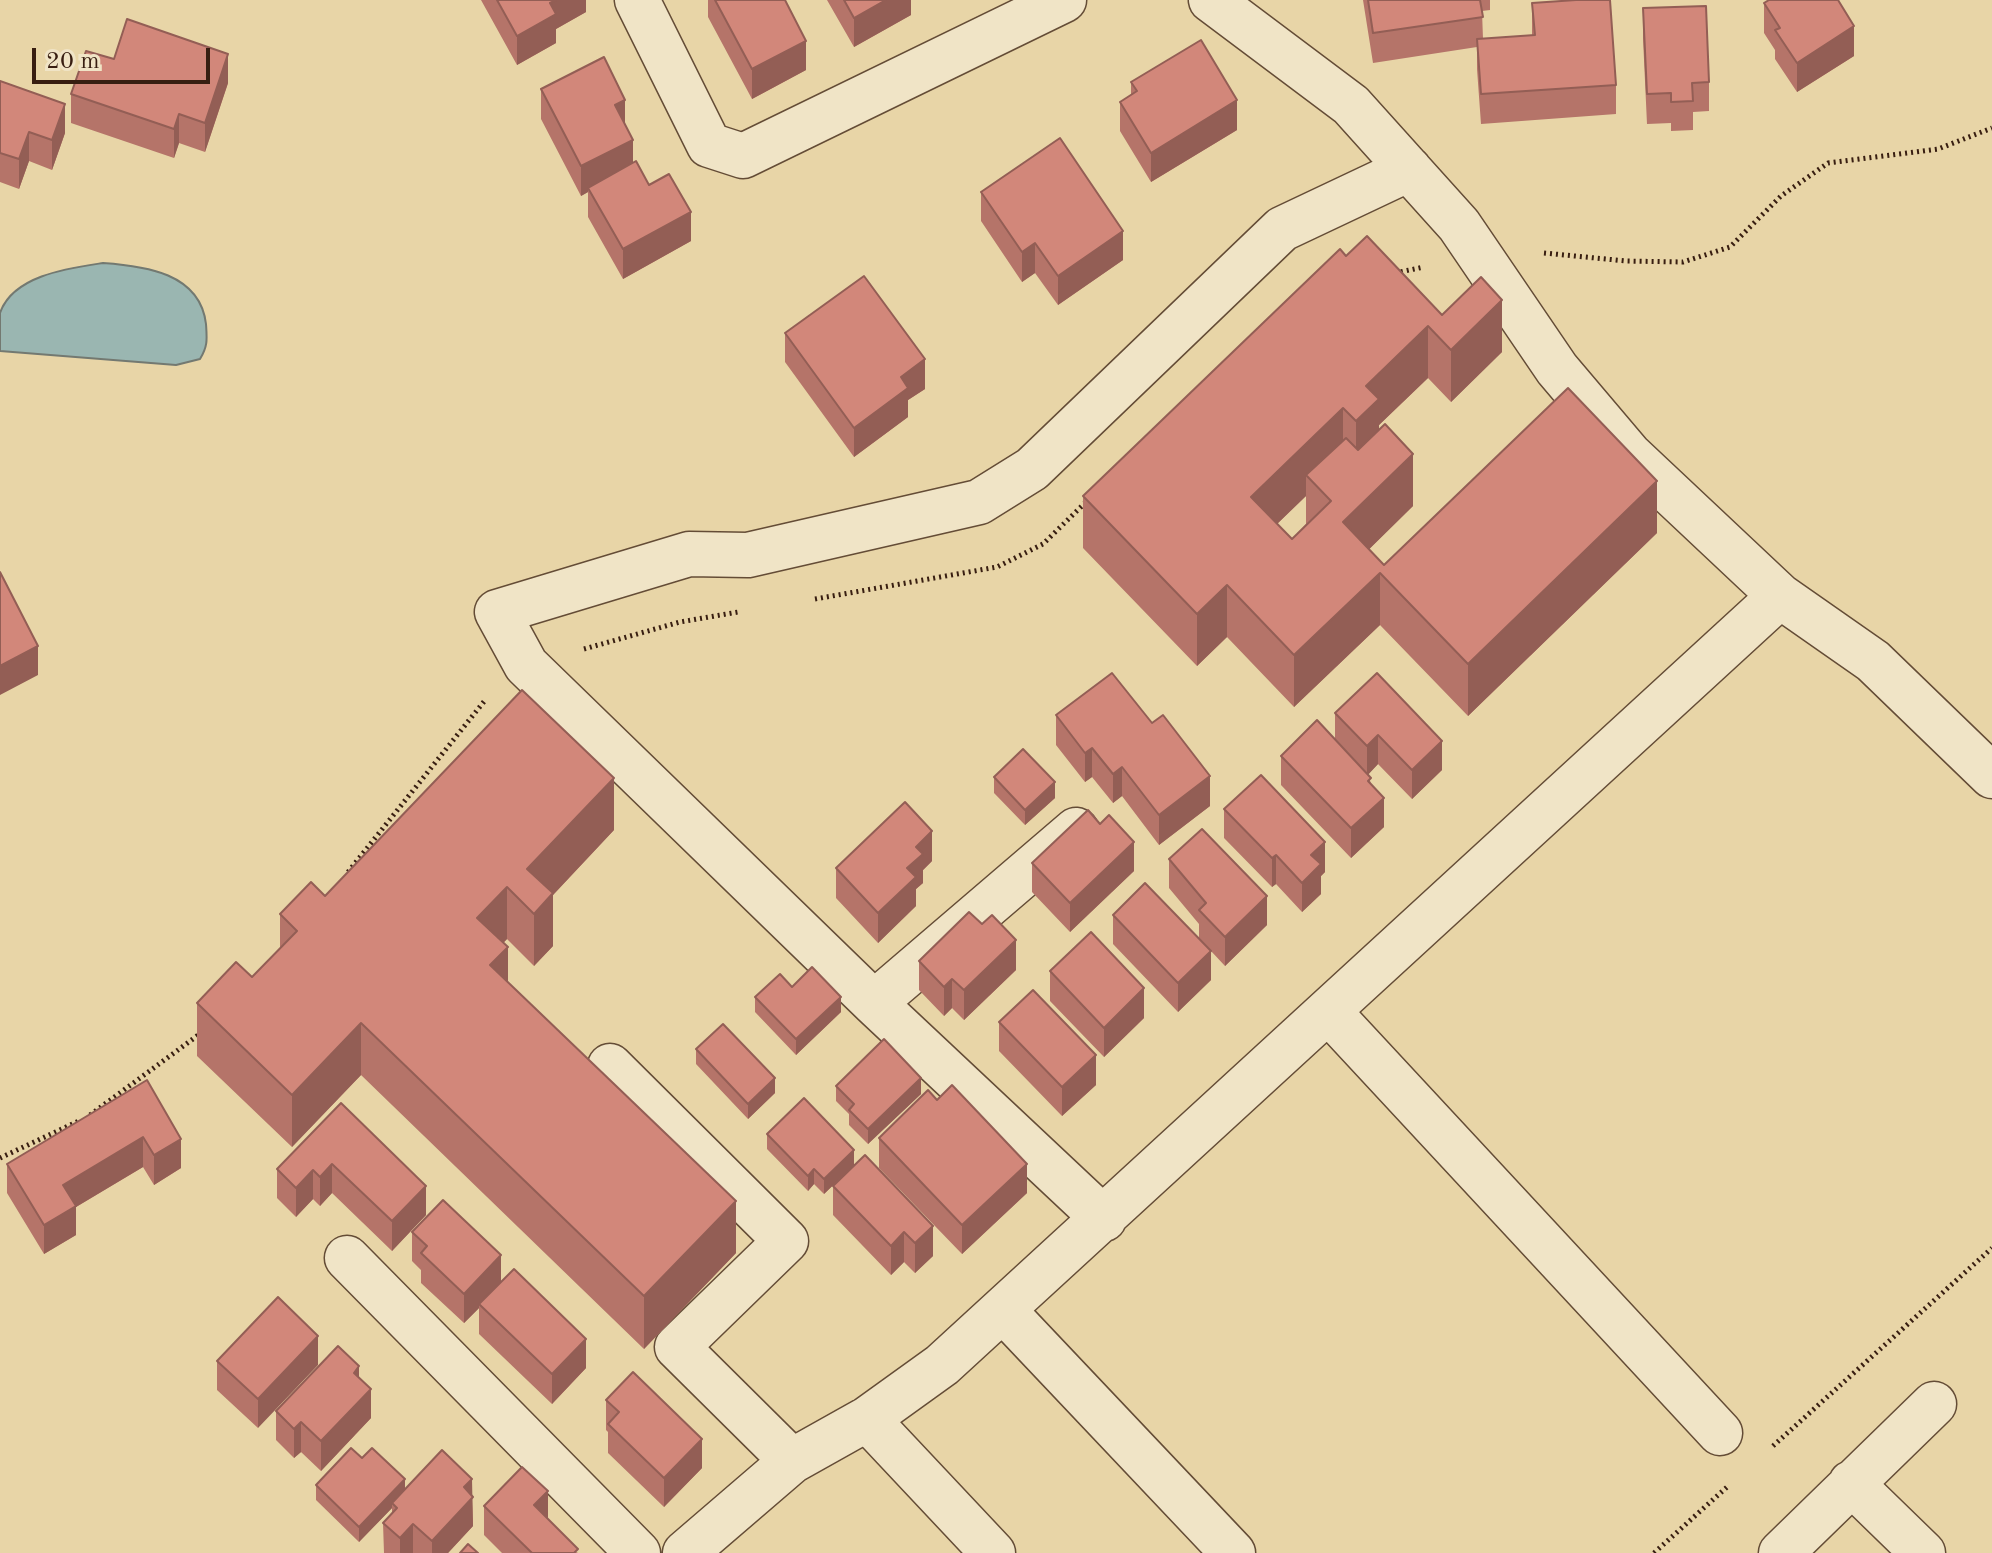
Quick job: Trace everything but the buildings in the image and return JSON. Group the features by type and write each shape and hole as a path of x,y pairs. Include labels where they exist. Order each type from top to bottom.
{"street":[{"path":"637,0 709,145 743,156 1064,0"},
{"path":"1211,0 1351,105 1484,257 1557,369 1629,454 1780,596 1873,661 1992,776"},
{"path":"1104,1219 874,1003 526,665 497,612 689,554 748,555 979,502 1032,469 1282,229 1409,169"},
{"path":"685,1553 792,1461 867,1419 942,1365 1780,596"},
{"path":"874,1003 1078,828"},
{"path":"1329,1012 1720,1433"},
{"path":"610,1066 786,1241 677,1347 792,1461"},
{"path":"347,1258 638,1553"},
{"path":"1003,1310 1233,1553"},
{"path":"1781,1553 1934,1404"},
{"path":"867,1419 993,1553"},
{"path":"1851,1483 1923,1553"}],"path":[{"path":"1484,257 1516,250 1626,261 1683,262 1730,247 1781,196 1828,163 1938,149 1992,128"},
{"path":"339,884 502,678 526,665"},
{"path":"0,1158 82,1120 206,1029"},
{"path":"1771,1448 1992,1248"},
{"path":"1654,1553 1736,1479"}],"water":[{"path":"103,263 152,270 182,283 193,293 202,307 206,324 206,342 200,359 176,365 0,351 0,313 17,290 59,271"}]}
